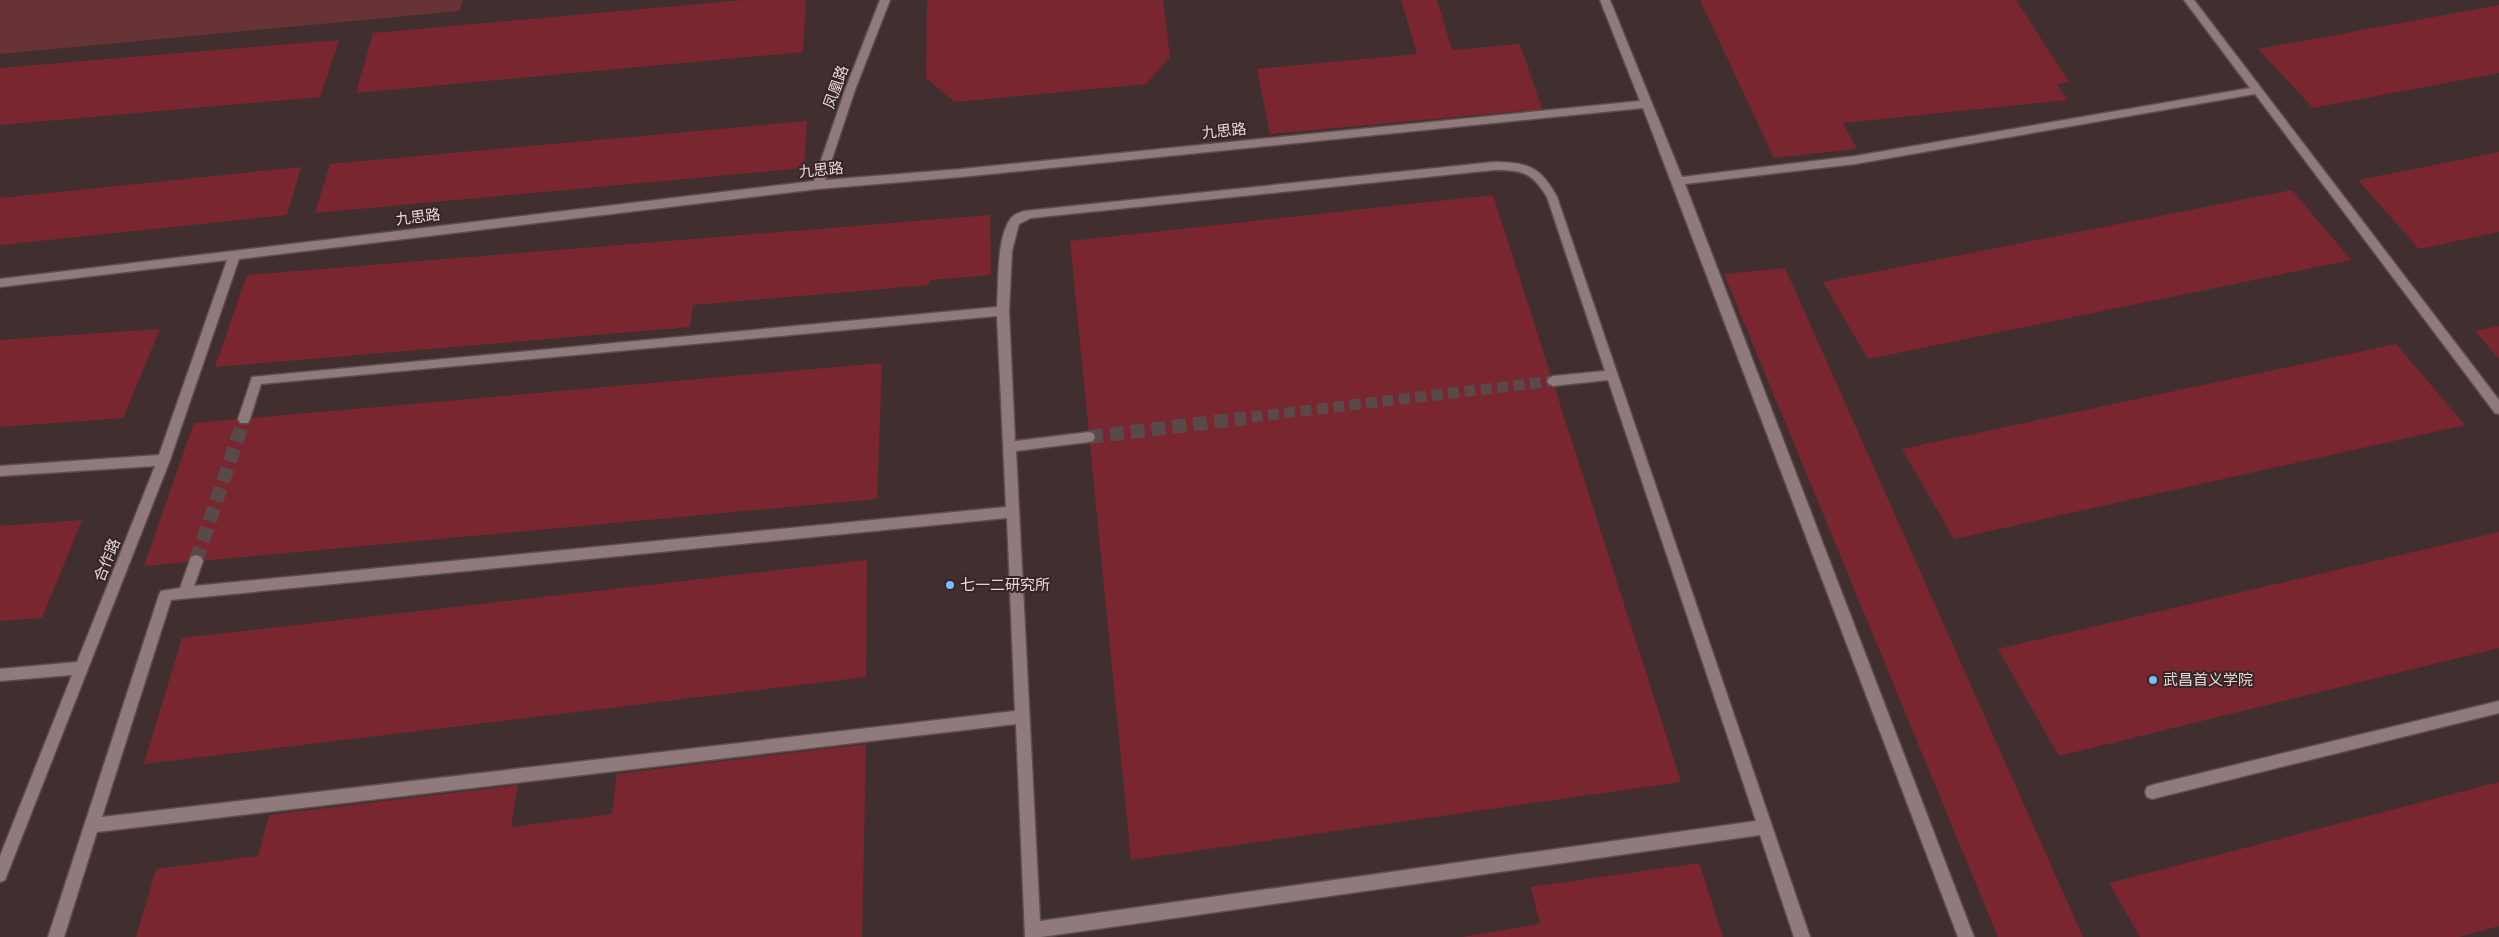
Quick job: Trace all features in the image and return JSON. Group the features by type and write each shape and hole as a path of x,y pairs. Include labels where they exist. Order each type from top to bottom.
{"street":[{"name":"凤凰路","path":"818,185 850,90 884,0"},
{"path":"1605,0 1678,181 1966,937"},
{"path":"2189,0 2499,409"},
{"path":"1678,181 1855,160 2257,90"},
{"name":"九思路","path":"0,283 818,185 962,173 1646,104"},
{"path":"1765,827 1033,933 1003,311 1009,234 1014,222 1021,216 1484,167 1515,166 1531,170 1543,180 1552,197 1612,374 1765,827 1802,937"},
{"name":"合作路","path":"0,875 164,460 235,254"},
{"path":"244,419 256,380 1003,311"},
{"path":"1553,382 1612,374"},
{"path":"1010,446 1090,437"},
{"path":"0,472 164,460"},
{"path":"56,937 166,595 1013,512"},
{"path":"185,593 196,561"},
{"path":"0,674 81,668"},
{"path":"2152,792 2499,707"},
{"path":"92,825 1023,717"}],"shaded area":[{"path":"0,0 463,0 459,11 0,54"}],"building":[{"path":"744,0 806,0 803,52 356,93 373,33"},
{"path":"927,0 1163,0 1170,57 1146,84 955,102 926,78"},
{"path":"1401,0 1437,0 1452,50 1520,44 1542,109 1270,134 1257,69 1417,54"},
{"path":"1700,0 2016,0 2069,82 2057,84 2067,100 1843,123 1857,149 1774,158"},
{"path":"2499,5 2499,73 2313,108 2258,49"},
{"path":"339,40 320,97 0,125 0,68"},
{"path":"807,121 804,168 315,213 330,164"},
{"path":"2499,152 2499,232 2419,249 2358,180"},
{"path":"301,167 287,215 0,245 0,198"},
{"path":"2292,190 2351,260 1868,359 1823,282"},
{"path":"1493,195 1681,782 1131,860 1070,241"},
{"path":"990,215 991,275 930,280 929,285 693,305 690,327 215,367 247,275"},
{"path":"1785,268 2083,937 1998,937 1724,274"},
{"path":"2499,326 2499,359 2475,331"},
{"path":"160,329 123,418 0,427 0,340"},
{"path":"2396,344 2465,425 1954,539 1902,449"},
{"path":"882,363 877,499 144,566 194,423"},
{"path":"82,520 42,618 0,621 0,526"},
{"path":"2499,532 2499,648 2059,756 1998,649"},
{"path":"867,560 866,677 144,764 182,638"},
{"path":"866,744 862,937 136,937 156,869 258,856 269,815 518,785 511,827 612,814 617,774"},
{"path":"2499,782 2499,926 2459,937 2140,937 2109,883"},
{"path":"1699,863 1723,937 1462,937 1540,924 1531,887"}],"tunnel":[{"path":"1235,419 1553,381"},
{"path":"1089,437 1246,418"},
{"path":"196,561 244,419"}],"place":[{"name":"七一二研究所","path":"950,585"},
{"name":"武昌首义学院","path":"2153,680"}]}
